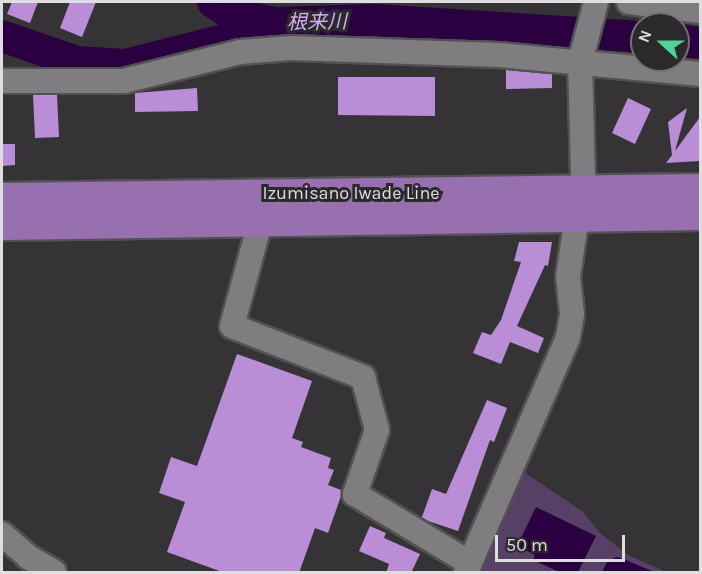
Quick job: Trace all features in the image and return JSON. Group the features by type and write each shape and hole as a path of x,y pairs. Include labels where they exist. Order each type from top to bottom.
{"main road":[{"name":"Izumisano Iwade Line","path":"579,204 700,189"},
{"name":"Izumisano Iwade Line","path":"2,198 264,207 579,204 700,215"},
{"name":"Izumisano Iwade Line","path":"2,225 264,207"}],"street":[{"path":"629,2 700,11"},
{"path":"264,207 231,326 363,377 377,430 355,494 468,568 568,337 572,314 568,277 579,204 580,62 595,6"},
{"path":"2,81 124,81 240,52 291,48 499,55 700,74"},
{"path":"2,534 28,557 54,573"}],"shaded area":[{"path":"524,472 582,511 600,533 628,555 666,572 480,572"},
{"path":"536,507 596,536 578,572 559,572 533,560 535,555 517,546"},
{"path":"616,557 654,572 602,572 607,562"}],"building":[{"path":"12,2 38,2 30,23 7,14"},
{"path":"70,2 96,2 82,37 60,28"},
{"path":"506,70 552,74 552,88 506,89"},
{"path":"338,77 435,77 435,116 338,115"},
{"path":"197,88 198,111 135,112 135,93"},
{"path":"33,95 57,95 59,137 35,138"},
{"path":"628,98 651,109 635,144 612,133"},
{"path":"687,108 675,151 700,117 700,161 666,163 672,155 668,122"},
{"path":"2,144 15,144 15,165 2,166"},
{"path":"519,242 552,242 548,266 545,265 517,326 544,338 538,353 510,342 501,364 473,353 482,332 491,335 501,320 521,262 514,261"},
{"path":"237,354 312,381 292,438 303,442 301,447 331,458 328,468 334,470 328,485 341,490 341,496 328,533 315,528 299,573 225,573 167,552 185,502 159,493 171,457 197,466"},
{"path":"487,400 507,408 494,442 490,440 458,531 425,520 422,517 432,489 446,494"},
{"path":"370,526 386,533 384,538 420,554 411,573 386,573 389,564 359,551"}],"waterway":[{"path":"213,2 228,12 275,23"},
{"name":"根来川","path":"2,36 77,62 125,65 232,38 275,23 374,20 630,36"},
{"name":"根来川","path":"690,42 700,43"}]}
